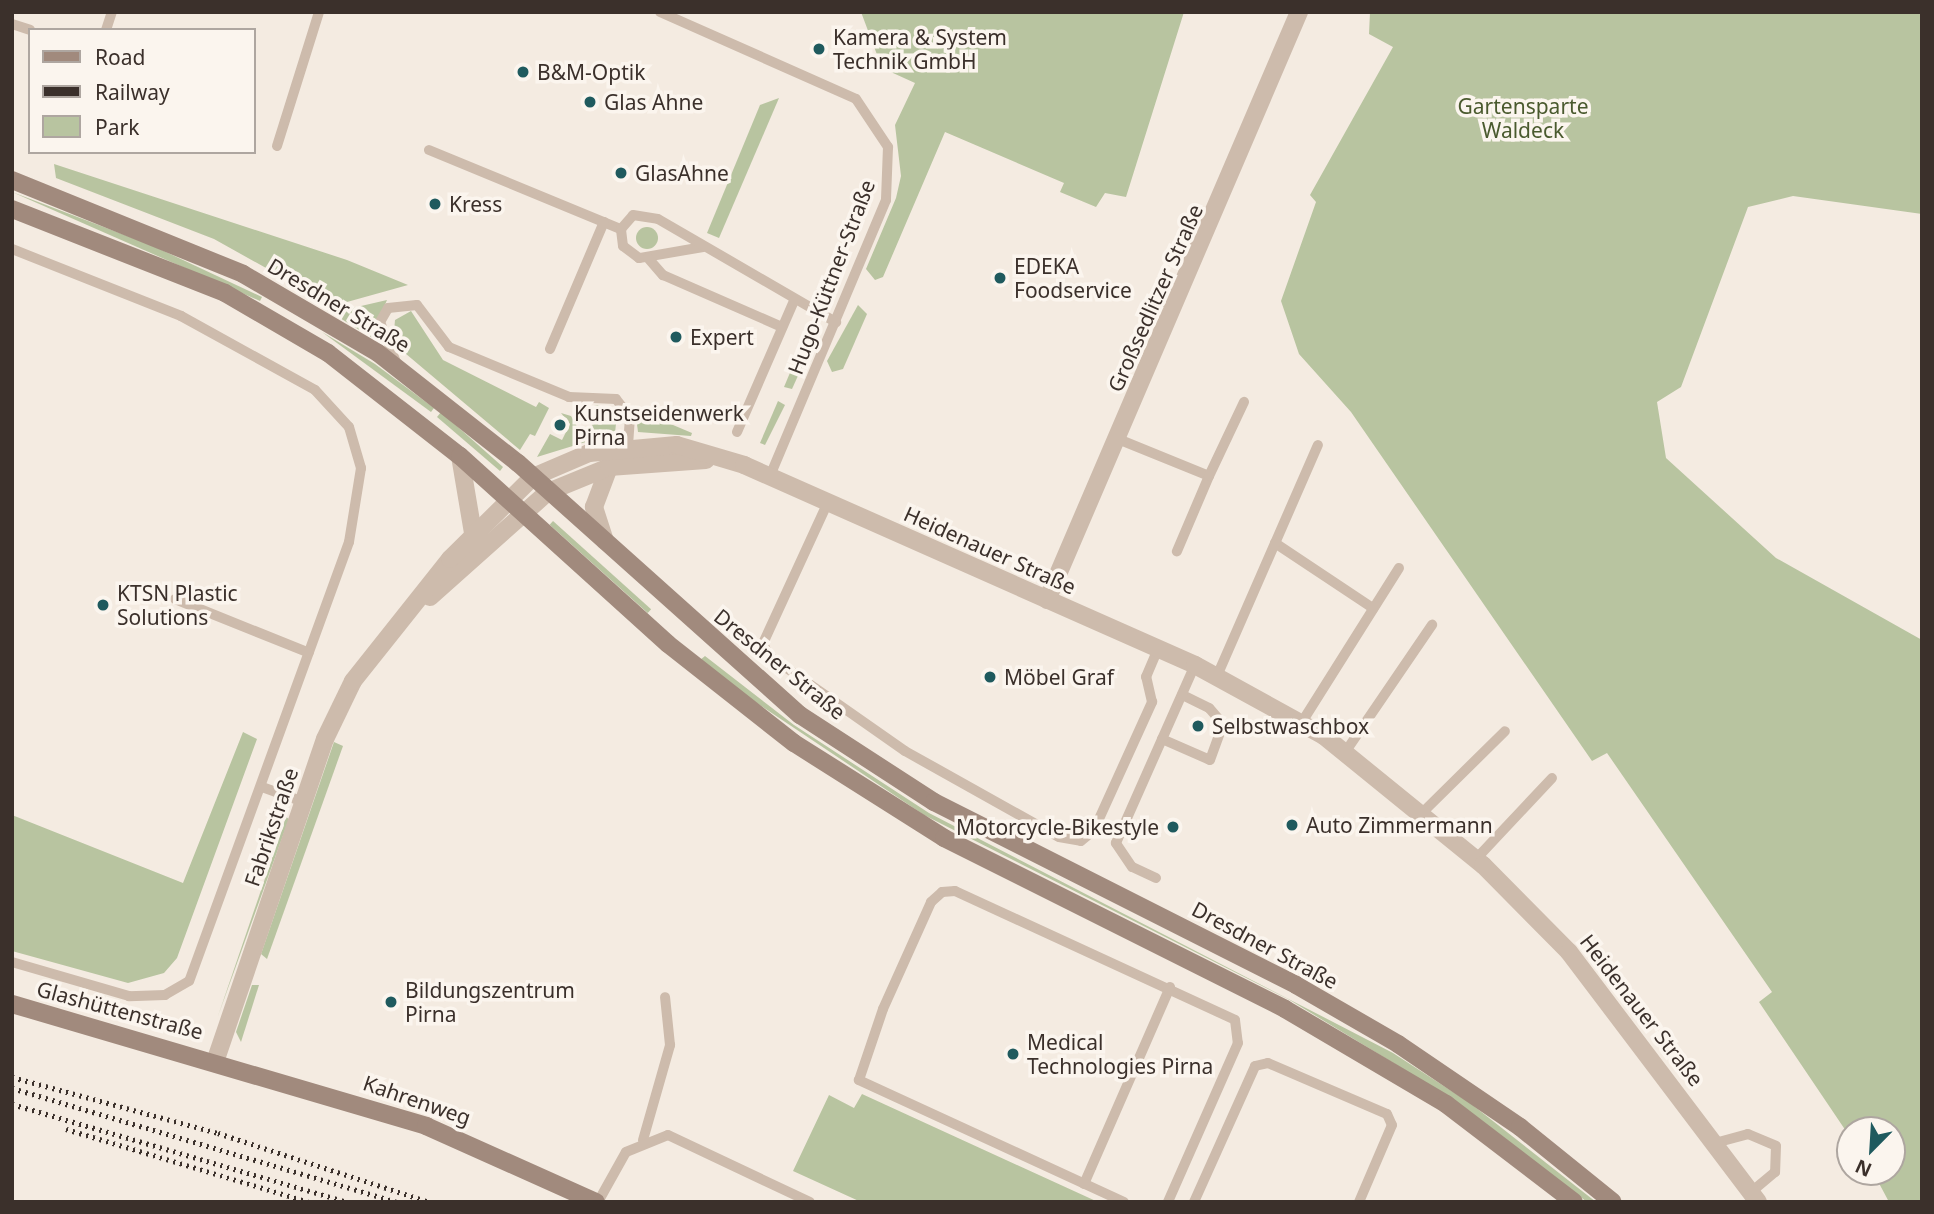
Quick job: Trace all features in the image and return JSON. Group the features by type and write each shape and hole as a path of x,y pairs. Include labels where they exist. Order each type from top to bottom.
{"main road":[{"name":"Dresdner Straße","path":"12,180 243,274 400,369 533,477 749,673 845,746 1005,841 1252,962 1398,1044 1520,1127 1613,1202"},
{"path":"12,209 225,293 328,353 460,456 668,644 858,786 943,838 1285,1009 1446,1104 1574,1202"},
{"name":"Glashüttenstraße","path":"12,1004 216,1059"},
{"name":"Kahrenweg","path":"216,1059 426,1126 597,1202"}],"street":[{"name":"Großsedlitzer Straße","path":"1047,600 1299,12"},
{"name":"Heidenauer Straße","path":"533,477 628,445 677,445 744,465 1195,665 1302,722 1346,751 1423,812 1476,859 1569,952 1754,1197"},
{"path":"460,456 473,533"},
{"name":"Heidenauer Straße","path":"523,514 548,492 609,467 675,459 744,465"},
{"path":"605,541 594,507 609,467"},
{"name":"Fabrikstraße","path":"216,1059 338,705 473,533 533,477"},
{"name":"Fabrikstraße","path":"399,625 523,514"}],"lane":[{"path":"276,146 319,12"},
{"name":"Hugo-Küttner-Straße","path":"660,12 826,82 856,99 882,133 891,164 886,200 770,476"},
{"path":"429,150 621,229"},
{"path":"621,229 643,214 794,301 836,322"},
{"path":"550,349 604,222"},
{"path":"621,229 623,246 648,258 663,275 782,327"},
{"path":"648,258 703,247"},
{"path":"12,250 181,316 258,355 335,408 357,446 361,492 309,653 198,964 177,990 129,996 12,962"},
{"path":"737,432 794,301"},
{"path":"400,369 380,322 402,302 427,312 449,347 569,397 616,399 630,417 628,445"},
{"path":"1177,551 1244,402"},
{"path":"1118,439 1209,476"},
{"path":"1217,676 1318,445"},
{"path":"828,502 763,643 768,655 905,751 1059,837 1081,841 1094,830 1152,702 1146,677 1158,649"},
{"path":"1275,543 1373,608"},
{"path":"1302,722 1399,568"},
{"path":"176,599 309,653"},
{"path":"1346,751 1432,625"},
{"path":"1156,878 1132,867 1116,843 1195,665"},
{"path":"1162,739 1210,761 1216,748 1219,715 1182,695"},
{"path":"1423,812 1505,731"},
{"path":"1476,859 1552,778"},
{"path":"262,787 304,802"},
{"path":"1124,1202 859,1080 856,1074 930,902 955,891 1227,1013 1240,1034 1167,1202"},
{"path":"1084,1184 1170,987"},
{"path":"597,1202 618,1162 643,1140 670,1045 665,997"},
{"path":"1194,1202 1255,1066 1268,1063 1387,1114 1392,1125 1359,1202"},
{"path":"1715,1143 1748,1134 1776,1146 1775,1172 1754,1197"},
{"path":"643,1140 678,1138 810,1202"}],"green space":[{"path":"861,12 1184,12 1126,197 1105,193 1096,207 1060,192 1064,183 945,132 883,277 875,280 866,269 896,198 901,176 895,125 915,83 882,68"},
{"name":"Gartensparte Waldeck","path":"1370,12 1922,12 1922,214 1793,196 1748,207 1681,387 1657,402 1666,458 1776,558 1922,640 1922,1202 1889,1202 1880,1186 1906,1186 1906,1116 1836,1116 1759,1002 1772,992 1607,753 1592,761 1351,412 1299,354 1281,301 1316,202 1310,195 1393,47 1369,34"},
{"path":"779,98 719,238 707,233 760,105"},
{"path":"54,164 347,260 408,285 347,302 325,301 214,239 56,178"},
{"path":"12,192 151,245 262,297 260,301"},
{"path":"643,227 651,227 658,234 658,242 651,249 643,249 636,242 636,234"},
{"path":"387,300 371,337 325,309 348,309"},
{"path":"858,305 867,314 843,369 832,372 827,361"},
{"path":"411,311 443,360 536,407 539,402 549,408 535,436 530,434 520,450 393,343 395,320"},
{"path":"810,325 815,338 792,389 784,387"},
{"path":"322,332 375,364 434,408 431,412"},
{"path":"778,401 785,405 765,445 760,443"},
{"path":"598,405 617,414 615,433 537,457 550,434 562,440 570,424 561,413 571,416 580,432 593,427 585,408"},
{"path":"635,409 692,433 691,436 638,432"},
{"path":"441,412 503,467 500,471 437,417"},
{"path":"553,521 651,609 648,613 550,525"},
{"path":"705,656 794,725 929,813 1393,1053 1470,1103 1596,1202 1587,1202 1451,1098 1288,999 924,815 742,693 700,660"},
{"path":"243,732 257,739 177,958 164,973 128,983 12,951 12,815 183,883"},
{"path":"334,742 343,746 267,959 261,954"},
{"path":"286,817 289,819 218,1016"},
{"path":"252,985 259,985 241,1042 236,1032"},
{"path":"862,1094 1098,1202 861,1202 793,1171 829,1095 854,1108"}],"railway":[{"path":"12,1077 218,1133 429,1202"},
{"path":"12,1088 398,1202"},
{"path":"12,1104 347,1202"},
{"path":"66,1129 310,1202"}],"place":[{"name":"Kamera & System Technik GmbH","path":"819,49"},
{"name":"B&M-Optik","path":"523,72"},
{"name":"Glas Ahne","path":"590,102"},
{"name":"GlasAhne","path":"621,173"},
{"name":"Kress","path":"435,204"},
{"name":"EDEKA Foodservice","path":"1000,278"},
{"name":"Expert","path":"676,337"},
{"name":"Kunstseidenwerk Pirna","path":"560,425"},
{"name":"KTSN Plastic Solutions","path":"103,605"},
{"name":"Möbel Graf","path":"990,677"},
{"name":"Selbstwaschbox","path":"1198,726"},
{"name":"Auto Zimmermann","path":"1292,825"},
{"name":"Motorcycle-Bikestyle","path":"1173,827"},
{"name":"Bildungszentrum Pirna","path":"391,1002"},
{"name":"Medical Technologies Pirna","path":"1013,1054"}]}
